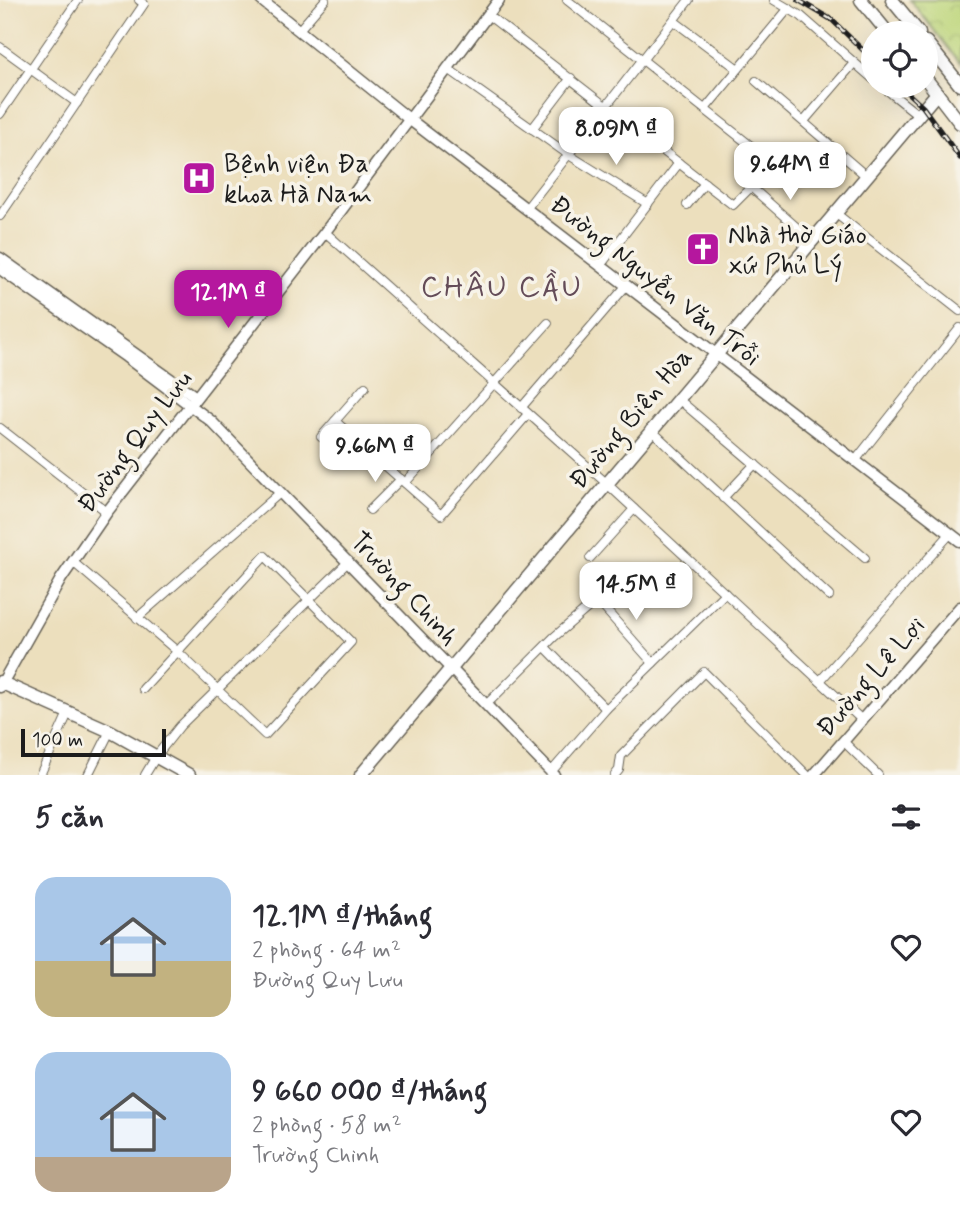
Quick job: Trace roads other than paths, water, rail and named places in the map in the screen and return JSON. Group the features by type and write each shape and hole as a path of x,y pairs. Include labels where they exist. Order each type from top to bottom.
{"main road":[{"path":"862,0 879,21"},
{"path":"892,0 909,21"},
{"path":"938,57 957,81"},
{"name":"Đường Biên Hòa","path":"938,92 957,81"},
{"path":"938,94 960,123"},
{"name":"Đường Biên Hòa","path":"361,775 605,482 932,98"},
{"path":"1,684 110,732 157,755 189,775"}],"street":[{"path":"0,114 78,0"},
{"path":"0,216 144,4 139,0"},
{"name":"Đường Nguyễn Văn Trỗi","path":"261,0 273,4 299,30 409,118 960,541"},
{"path":"299,30 325,0"},
{"name":"Đường Quy Lưu","path":"1,684 73,562 107,512 325,232 499,0"},
{"path":"488,15 733,205 775,165 567,0"},
{"path":"526,209 689,0"},
{"path":"774,0 789,8 861,69"},
{"path":"705,109 789,8"},
{"path":"674,21 738,69"},
{"path":"0,47 77,103"},
{"path":"805,120 854,63"},
{"path":"447,68 488,94 569,155 648,204"},
{"path":"532,129 571,78"},
{"path":"756,81 805,120 865,175"},
{"path":"897,98 916,114"},
{"path":"600,266 679,163"},
{"path":"687,205 705,183"},
{"path":"751,187 811,240"},
{"path":"834,212 960,311"},
{"path":"325,232 605,482 863,720"},
{"name":"Trường Chinh","path":"3,268 71,313 193,401 553,773"},
{"path":"335,421 441,515 626,286"},
{"path":"370,510 403,481 548,323"},
{"path":"855,461 960,328"},
{"path":"321,437 365,387"},
{"path":"677,398 866,558"},
{"path":"0,428 107,512"},
{"path":"650,429 828,596"},
{"path":"723,498 755,464"},
{"path":"137,618 281,492"},
{"path":"590,558 634,509"},
{"path":"820,681 950,534"},
{"path":"73,562 178,652 265,734 351,642 265,556 178,652 143,689"},
{"path":"145,775 157,755 218,688 349,561"},
{"path":"553,773 606,709 725,593"},
{"path":"488,704 597,600 653,663"},
{"name":"Đường Lê Lợi","path":"814,775 960,607"},
{"path":"545,647 606,709"},
{"path":"615,775 620,770 621,756 704,672 807,775"},
{"path":"40,775 68,713"},
{"path":"88,775 110,732"},
{"path":"844,742 878,775"}],"railway":[{"path":"798,0 832,20 861,48"},
{"path":"913,98 923,107 960,158"}],"place":[{"name":"Bệnh viện Đa khoa Hà Nam","path":"199,178"},
{"name":"Nhà thờ Giáo xứ Phủ Lý","path":"703,249"}],"district":[{"name":"CHÂU CẦU","path":"502,286"}]}
